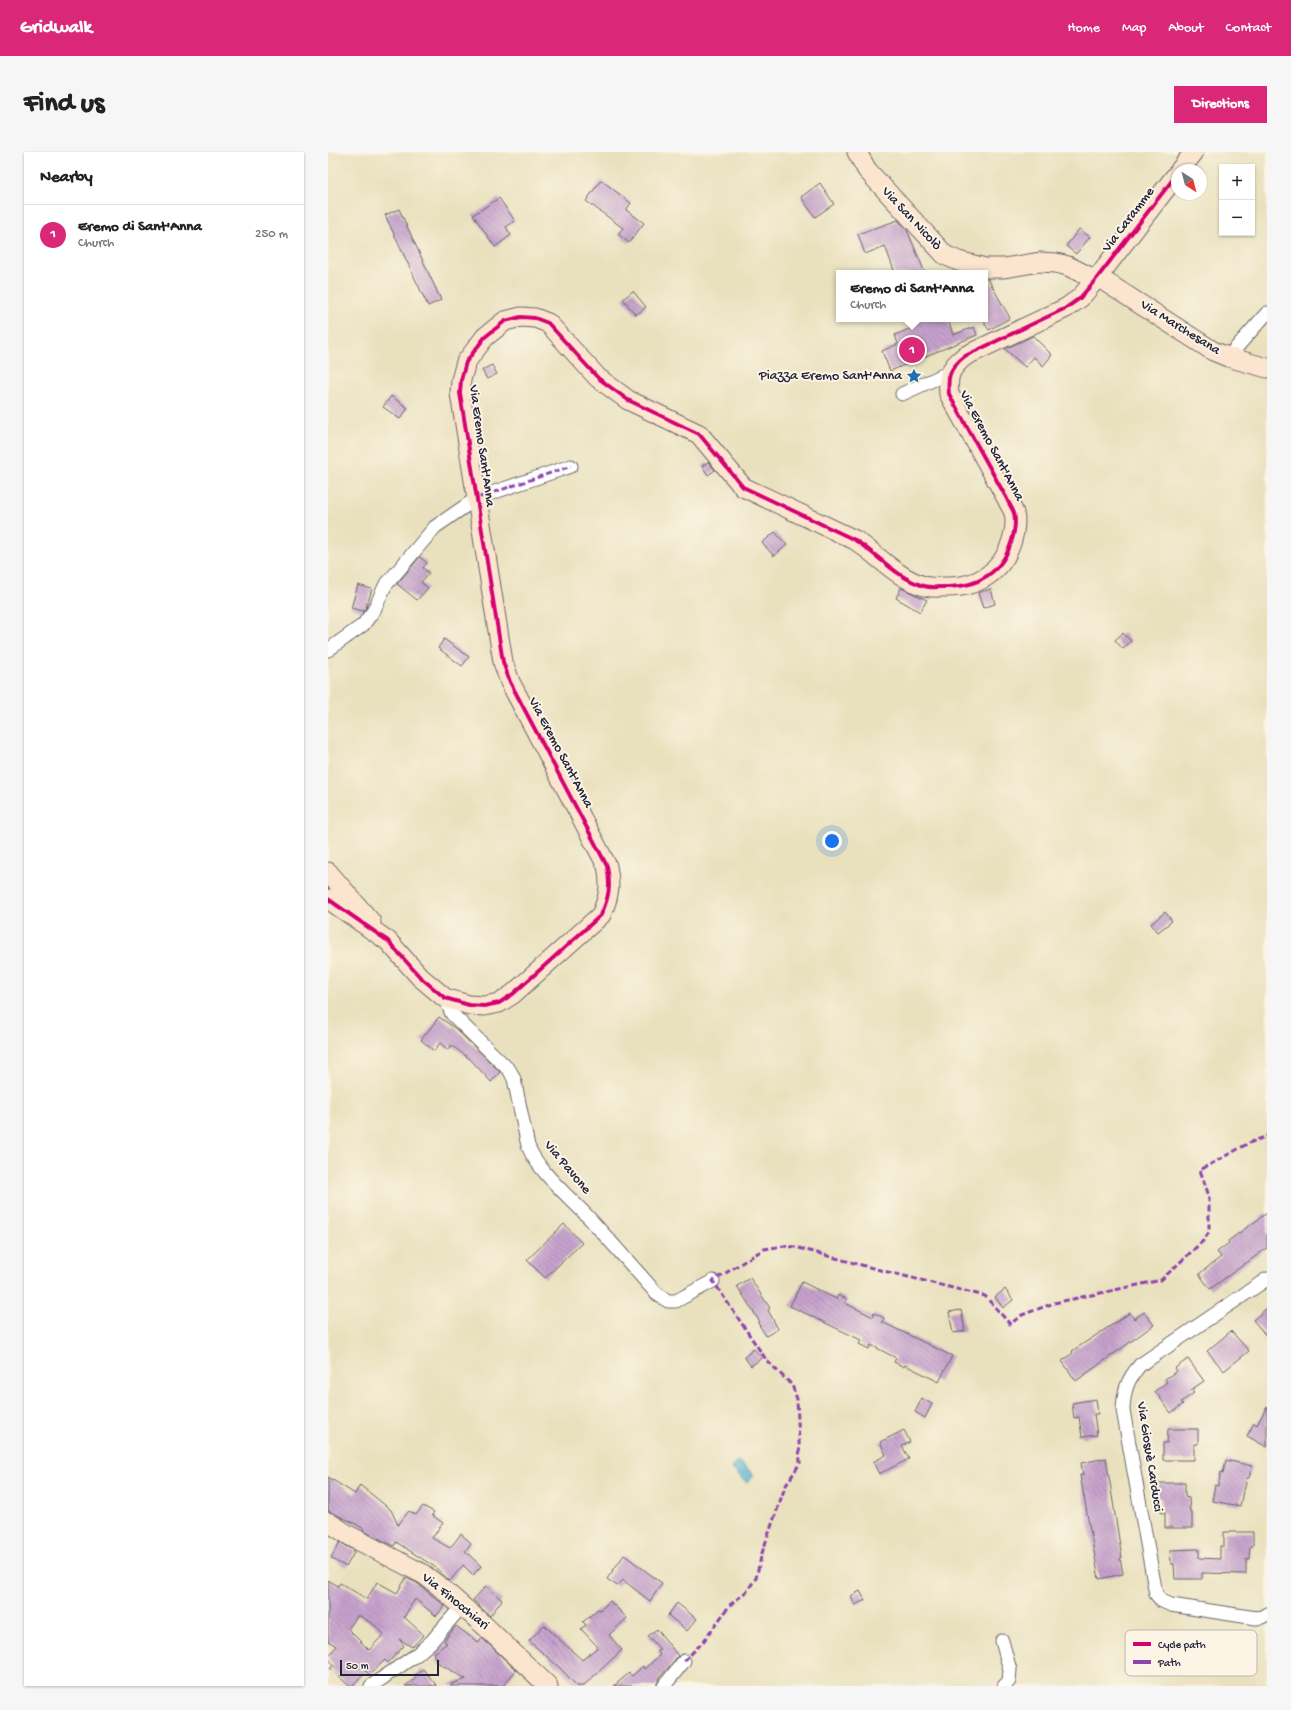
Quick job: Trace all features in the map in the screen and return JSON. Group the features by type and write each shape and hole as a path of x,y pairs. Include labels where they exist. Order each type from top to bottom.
{"street":[{"name":"Via San Nicolò","path":"857,152 867,170 944,255 958,261 985,268 1004,268 1040,262 1056,263 1068,266 1088,276 1097,278"},
{"path":"1185,164 1194,152"},
{"name":"Via Caramme","path":"1097,278 1171,182"},
{"name":"Via Marchesana","path":"1097,278 1213,351 1228,357 1267,368"},
{"path":"902,394 950,372 957,362 964,356 1066,308 1080,298 1097,278"},
{"path":"1228,357 1267,313"},
{"name":"Via Eremo Sant'Anna","path":"328,899 388,942 420,977 445,998 469,1005 484,1006 499,1003 513,994 601,914 607,902 610,880 607,866 510,682 500,644 460,393 461,380 466,362 485,338 505,322 521,317 535,318 548,323 598,378 628,400 699,434 742,486 855,540 903,577 926,587 955,587 971,585 988,576 999,566 1008,552 1014,534 1014,514 949,394 948,381 950,372"},
{"path":"328,650 363,625 374,610 385,586 436,527 477,498 571,466"},
{"path":"328,872 388,942"},
{"name":"Via Pavone","path":"445,998 452,1014 510,1070 514,1079 531,1154 656,1294 668,1301 676,1301 713,1281"},
{"name":"Via Giosuè Carducci","path":"1267,1279 1140,1365 1131,1376 1126,1387 1123,1410 1156,1594 1162,1601 1171,1605 1256,1618 1267,1614"},
{"name":"Via Finocchiari","path":"328,1522 350,1536 423,1574 462,1606 548,1686"},
{"path":"371,1686 416,1655 431,1642 462,1606"},
{"path":"1002,1641 1010,1670 1009,1681 1004,1686"},
{"path":"664,1686 684,1661"}],"water":[{"path":"738,1460 754,1475 747,1483 731,1468"}],"building":[{"path":"601,180 631,203 626,210 644,223 629,243 618,234 623,228 586,201"},
{"path":"820,183 834,204 815,217 801,197"},
{"path":"499,198 515,221 506,227 511,235 495,247 473,215"},
{"path":"399,209 441,300 428,306 385,215"},
{"path":"898,220 907,230 924,270 894,270 885,246 865,254 858,234"},
{"path":"1079,229 1090,237 1076,254 1066,246"},
{"path":"988,279 1010,318 989,330 985,322 988,322"},
{"path":"633,291 646,307 636,315 623,299"},
{"path":"914,322 949,322 953,335 974,327 977,335 890,371 882,351 898,344 895,335 916,326"},
{"path":"1033,336 1052,355 1043,366 1034,357 1025,367 1005,349"},
{"path":"492,365 497,374 487,379 482,370"},
{"path":"391,396 408,408 400,419 383,407"},
{"path":"708,462 715,470 708,475 702,466"},
{"path":"775,532 787,545 774,556 762,543"},
{"path":"420,557 427,563 423,568 429,573 421,582 428,588 417,600 397,584"},
{"path":"358,585 372,589 366,608 363,611 351,608"},
{"path":"901,588 927,600 920,612 896,598"},
{"path":"991,589 995,604 983,608 978,593"},
{"path":"1123,633 1131,641 1123,649 1115,640"},
{"path":"444,639 469,657 462,666 438,648"},
{"path":"1165,912 1172,921 1158,932 1151,924"},
{"path":"439,1017 456,1029 500,1072 491,1082 471,1060 451,1045 448,1050 440,1043 434,1051 421,1040"},
{"path":"1267,1213 1267,1248 1210,1289 1199,1274 1221,1257 1217,1252 1229,1243 1228,1241"},
{"path":"564,1224 582,1243 545,1278 527,1260"},
{"path":"750,1278 770,1308 768,1310 778,1329 766,1336 758,1323 760,1322 737,1286"},
{"path":"802,1282 836,1299 838,1295 847,1299 845,1303 873,1317 874,1313 884,1318 882,1322 952,1356 939,1382 905,1365 904,1367 894,1362 896,1358 871,1345 869,1349 859,1344 861,1340 790,1306"},
{"path":"1005,1289 1013,1300 1003,1308 995,1297"},
{"path":"1267,1308 1267,1337 1253,1320"},
{"path":"961,1310 965,1331 953,1333 949,1312"},
{"path":"1144,1312 1154,1325 1076,1381 1062,1361 1073,1353 1072,1351 1130,1313 1134,1319"},
{"path":"1231,1331 1249,1351 1224,1371 1207,1351"},
{"path":"754,1349 762,1358 751,1366 744,1357"},
{"path":"1188,1359 1204,1381 1191,1390 1194,1393 1181,1402 1183,1404 1171,1413 1155,1391 1167,1382 1165,1379 1177,1371 1175,1368"},
{"path":"922,1398 932,1404 925,1418 915,1412"},
{"path":"1096,1399 1098,1414 1094,1414 1097,1435 1082,1437 1079,1417 1074,1418 1072,1403"},
{"path":"1267,1406 1267,1447 1247,1436 1254,1423 1257,1425"},
{"path":"1168,1429 1198,1429 1198,1444 1194,1444 1194,1460 1163,1460 1163,1443 1167,1443"},
{"path":"904,1430 910,1442 902,1446 909,1459 879,1474 873,1462 886,1455 880,1442"},
{"path":"1106,1458 1122,1558 1120,1558 1123,1574 1099,1579 1080,1475 1083,1475 1081,1463"},
{"path":"1226,1460 1252,1466 1249,1478 1247,1478 1243,1491 1240,1506 1212,1501 1215,1485 1218,1486 1221,1472 1223,1473"},
{"path":"328,1477 355,1494 360,1485 391,1510 398,1525 409,1511 416,1515 423,1506 434,1512 432,1515 443,1523 432,1538 450,1548 461,1534 471,1543 465,1551 481,1566 473,1575 463,1565 450,1581 435,1567 396,1542 394,1546 363,1531 364,1529 354,1523 330,1512 328,1510"},
{"path":"1158,1483 1185,1483 1185,1497 1189,1498 1190,1512 1192,1512 1192,1528 1165,1528 1165,1513 1161,1513 1161,1498 1158,1498"},
{"path":"1224,1532 1253,1532 1253,1546 1250,1546 1249,1559 1246,1559 1246,1574 1202,1573 1202,1579 1175,1579 1174,1564 1171,1564 1170,1550 1199,1549 1199,1558 1220,1559 1220,1546 1224,1546"},
{"path":"340,1542 355,1551 346,1567 331,1558"},
{"path":"624,1555 662,1583 650,1601 623,1580 617,1586 607,1579"},
{"path":"406,1578 417,1583 445,1606 436,1616 415,1599 404,1617 424,1635 412,1647 399,1639 404,1646 388,1663 385,1660 369,1675 366,1671 352,1686 349,1686 330,1668 334,1665 328,1658 336,1646 328,1641 328,1580 338,1586 340,1583 367,1599 377,1582 397,1593","holes":["358,1615 373,1624 384,1634 369,1650 348,1629"]},
{"path":"486,1586 502,1600 490,1616 473,1600"},
{"path":"860,1591 865,1600 855,1605 851,1596"},
{"path":"610,1601 627,1618 609,1635 622,1650 583,1686 577,1686 560,1668 529,1641 544,1625 582,1660 598,1647 581,1629 586,1625 583,1622"},
{"path":"677,1603 697,1619 687,1631 668,1615"},
{"path":"456,1626 479,1643 482,1638 516,1670 503,1686 451,1686 451,1684 466,1679 435,1661 438,1659 433,1654 447,1643 444,1641"},
{"path":"657,1629 678,1656 660,1677 656,1686 614,1686 629,1673 632,1676 643,1666 644,1669 660,1655 657,1650 660,1649 648,1636"},
{"path":"423,1669 437,1686 405,1686 416,1678 414,1676"}],"marked path":[{"path":"477,498 571,466"},
{"path":"684,1661 703,1642 730,1605 747,1591 756,1578 762,1553 785,1487 800,1463 797,1399 792,1385 767,1361 713,1281 764,1249 784,1246 795,1247 985,1296 1010,1324 1022,1315 1054,1303 1161,1280 1204,1240 1209,1232 1209,1196 1200,1170 1249,1143 1267,1136"}],"cycle path":[{"path":"328,899 388,941 420,977 445,998 469,1005 484,1006 499,1003 513,994 601,915 606,903 609,886 607,866 510,682 503,662 460,393 461,380 466,362 485,337 505,321 521,317 535,318 548,323 598,378 628,400 699,434 743,487 855,540 896,572 914,582 931,587 957,587 968,585 987,576 1002,561 1012,540 1015,516 949,394 949,377 953,368 965,356 1066,308 1080,298 1171,182"}],"place":[{"name":"Eremo di Sant'Anna","path":"912,350"},
{"name":"Piazza Eremo Sant'Anna","path":"914,376"}]}
